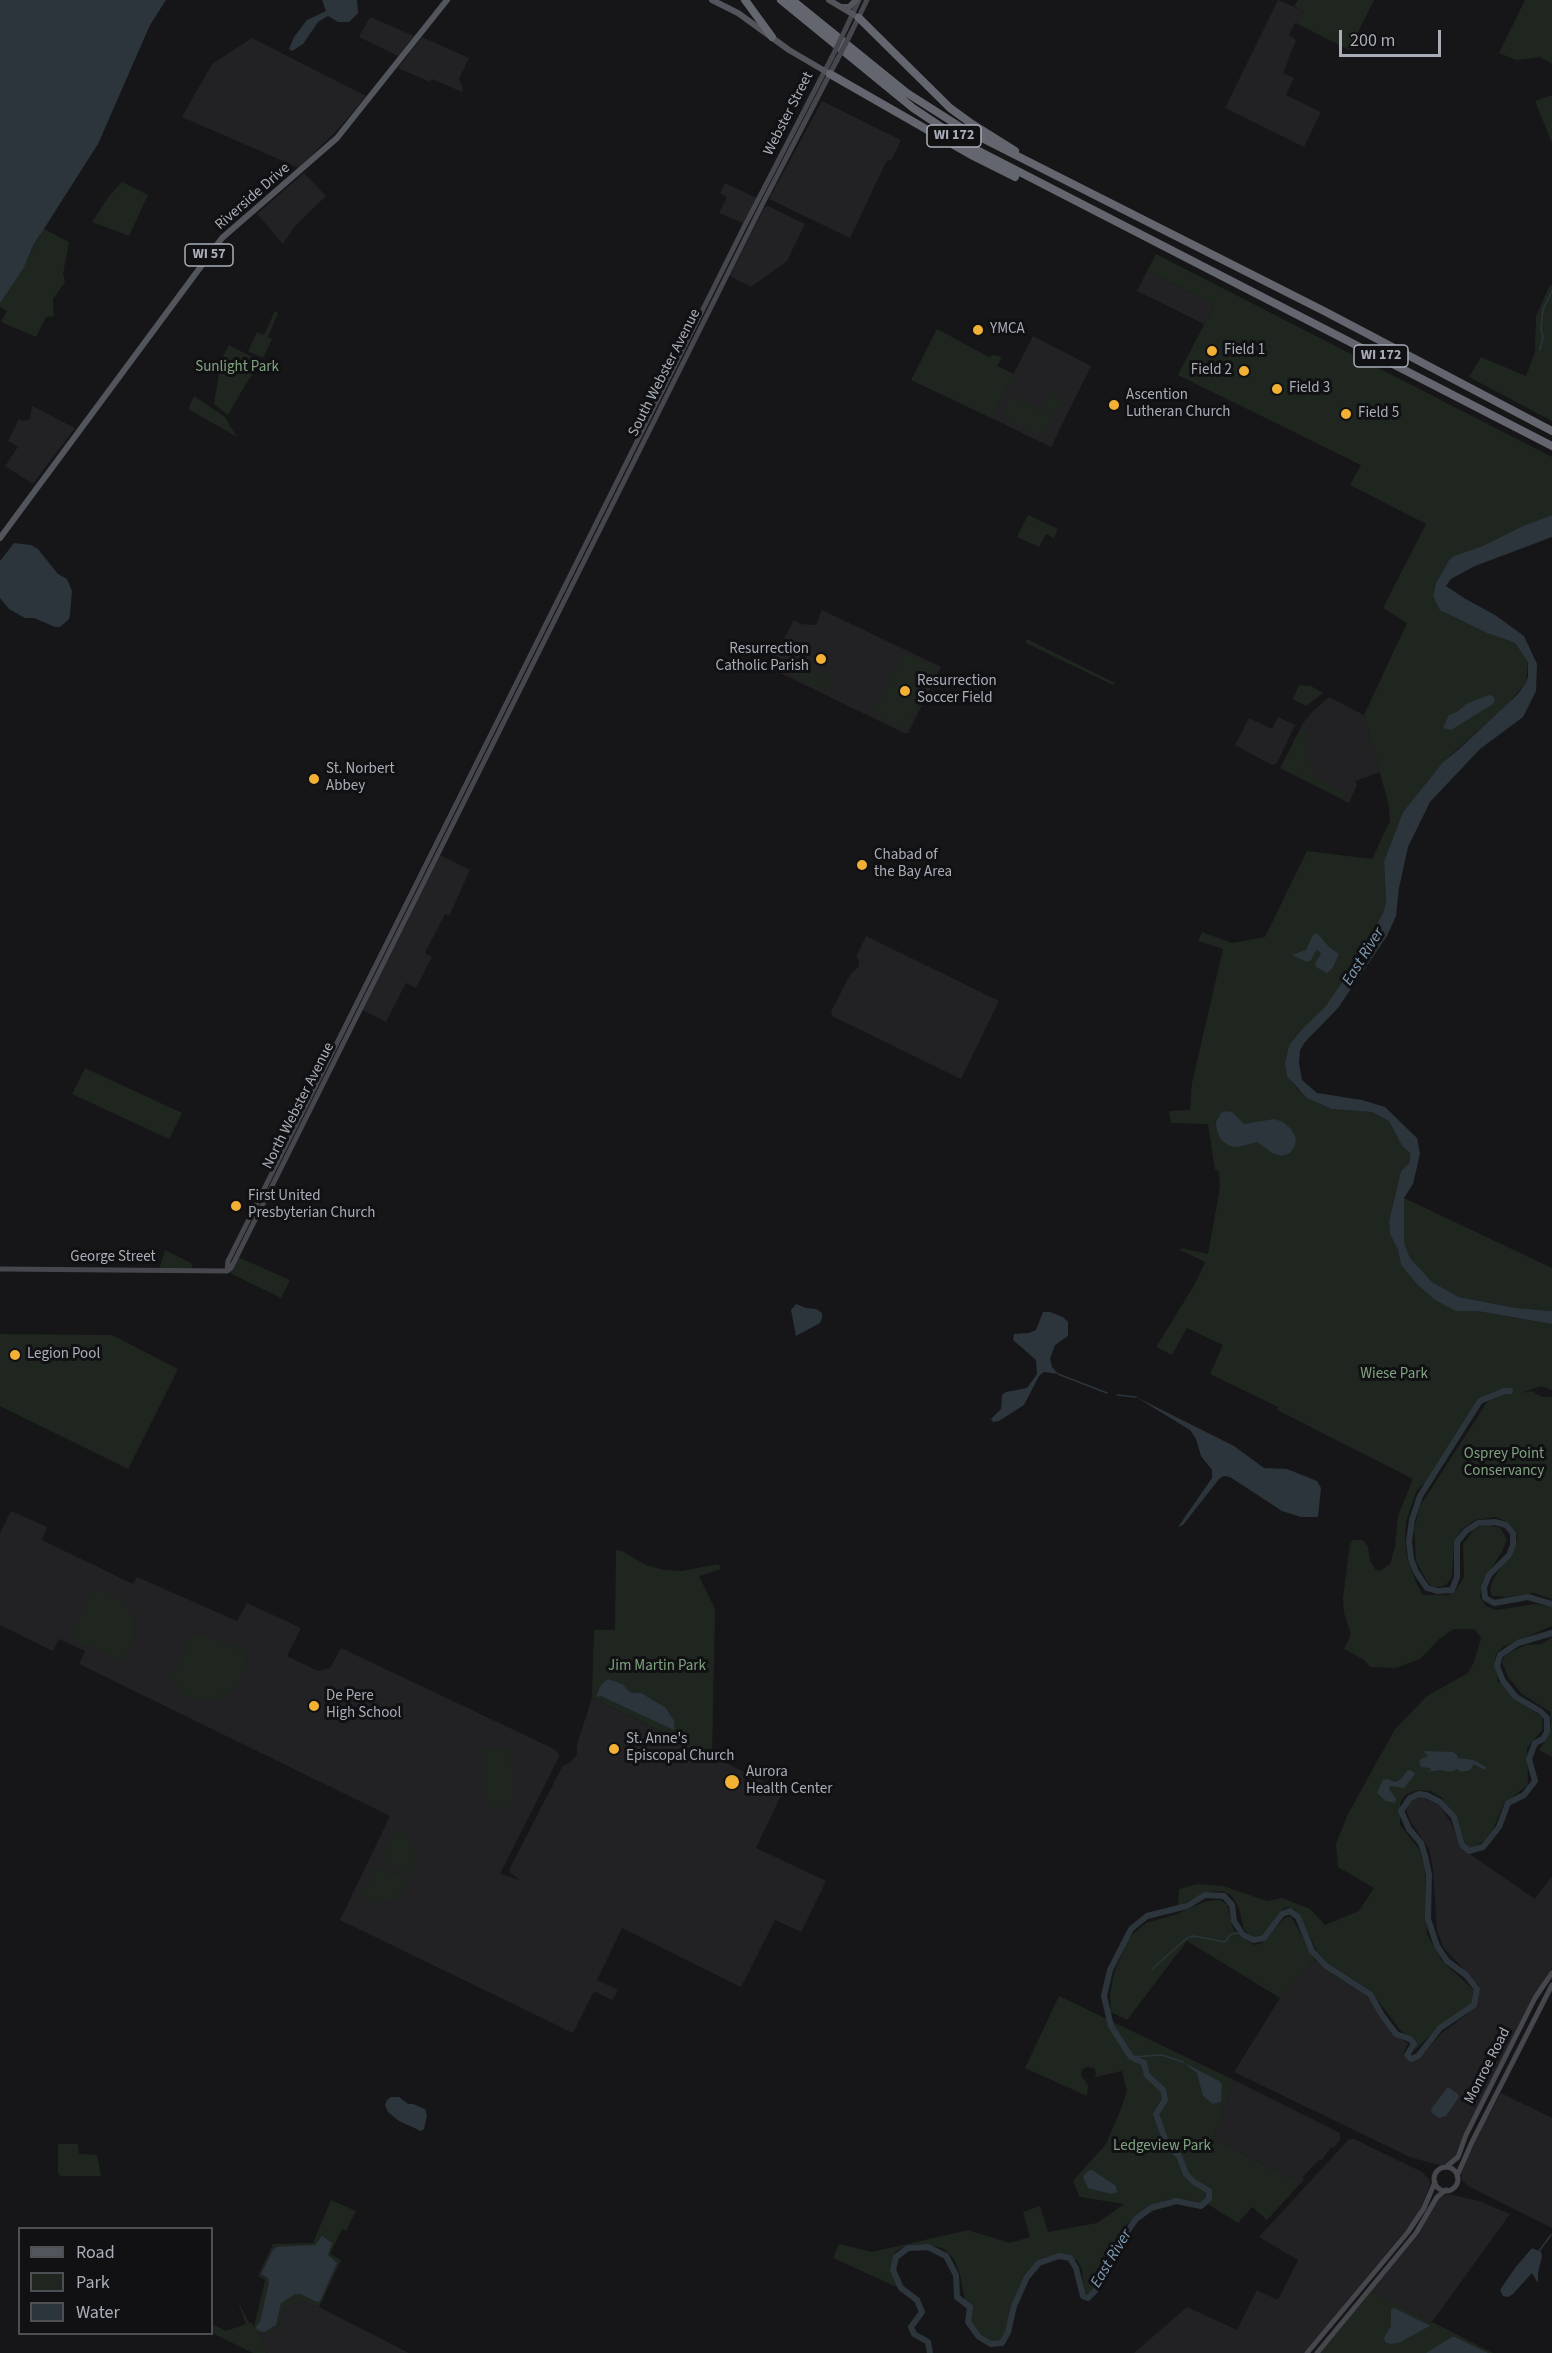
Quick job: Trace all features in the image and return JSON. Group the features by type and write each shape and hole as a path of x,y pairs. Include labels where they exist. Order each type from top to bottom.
{"highway":[{"path":"745,0 772,37"},
{"name":"WI 172","path":"781,0 888,88 940,127 974,148 1552,446"},
{"name":"WI 172","path":"792,0 914,98 962,128 1552,431"},
{"path":"856,16 950,108 1043,170"},
{"path":"827,73 973,156 1054,195 1066,197"}],"main road":[{"name":"Riverside Drive","path":"0,538 222,238 336,138 447,0"},
{"path":"712,0 738,13 827,73"},
{"path":"829,0 856,16"},
{"path":"840,7 849,7 857,0"},
{"name":"South Webster Avenue","path":"856,16 857,0"},
{"name":"South Webster Avenue","path":"483,757 848,30 867,0"},
{"name":"Webster Street","path":"767,183 827,73"},
{"name":"South Webster Avenue","path":"691,342 767,183"},
{"name":"North Webster Avenue","path":"227,1271 228,1261 483,757"},
{"name":"North Webster Avenue","path":"227,1271 231,1268 283,1164 483,757"},
{"path":"190,1270 220,1267 228,1261"},
{"name":"George Street","path":"0,1269 227,1271"},
{"name":"Monroe Road","path":"1446,2167 1458,2157 1466,2135 1535,1998 1552,1973"},
{"name":"Monroe Road","path":"1457,2176 1552,1985"},
{"path":"1307,2353 1408,2232 1424,2208 1437,2171 1446,2167 1455,2171 1457,2176 1455,2186 1437,2197 1416,2233 1317,2353"},
{"path":"1435,2182 1439,2188 1446,2190"}],"shaded area":[{"path":"1278,0 1304,11 1298,24 1295,23 1289,35 1296,40 1283,73 1294,78 1286,95 1321,112 1304,147 1225,108"},
{"path":"370,17 414,36 398,56 359,37"},
{"path":"422,37 469,58 459,79 463,88 462,92 432,79 430,82 398,68"},
{"path":"252,38 366,96 341,126 299,168 182,117 212,64"},
{"path":"822,101 901,140 892,159 886,162 850,238 769,199"},
{"path":"304,173 326,196 294,227 283,244 257,214"},
{"path":"725,183 757,198 743,223 719,213 727,197 720,193"},
{"path":"768,206 805,224 787,261 751,287 730,276 764,208"},
{"path":"1147,271 1214,305 1204,324 1137,291"},
{"path":"1033,336 1091,366 1051,447 991,418"},
{"path":"32,406 75,428 33,484 5,466 18,447 8,441 19,419 23,421 30,419"},
{"path":"822,610 941,667 908,733 770,668 794,620 801,624 816,625"},
{"path":"1329,697 1364,715 1380,772 1355,781 1357,785 1349,803 1280,768 1303,723"},
{"path":"1278,717 1295,725 1277,763 1272,765 1235,745 1249,718 1272,729"},
{"path":"436,853 470,870 449,916 445,914 425,953 432,957 416,988 406,983 386,1022 359,1008"},
{"path":"866,936 999,1001 961,1079 832,1016 831,1012 850,975 859,966 859,960 856,957"},
{"path":"11,1511 47,1527 42,1540 133,1584 137,1577 237,1621 247,1603 301,1628 287,1656 318,1671 330,1668 341,1648 554,1749 559,1757 500,1874 520,1880 509,1872 510,1868 562,1767 572,1761 577,1754 577,1744 592,1698 783,1791 756,1848 826,1881 801,1932 775,1920 741,1987 622,1928 597,1980 618,1990 612,2000 594,1991 573,2033 340,1920 390,1816 79,1664 85,1651 59,1639 53,1651 0,1625 0,1533"},
{"path":"1421,1796 1440,1806 1451,1823 1461,1848 1535,1899 1552,1876 1552,1968 1530,2004 1455,2157 1446,2164 1439,2165 1412,2158 1234,2072 1280,1998 1315,1960 1335,1976 1366,1993 1393,2033 1408,2043 1403,2054 1405,2058 1414,2059 1420,2056 1443,2032 1475,2008 1479,1997 1479,1986 1444,1948 1437,1931 1433,1870 1429,1849 1407,1812 1407,1804 1410,1800"},
{"path":"1234,2080 1340,2133 1340,2140 1334,2148 1331,2147 1322,2160 1319,2160 1302,2178 1305,2179 1300,2184 1213,2138"},
{"path":"1501,2093 1552,2118 1552,2228 1468,2186 1462,2180 1461,2173 1477,2137"},
{"path":"1349,2139 1354,2139 1422,2172 1429,2179 1430,2184 1423,2204 1411,2224 1304,2353 1134,2353 1187,2307 1237,2330 1257,2290 1278,2300 1298,2260 1259,2237"},
{"path":"1448,2194 1479,2201 1510,2214 1432,2322 1370,2291 1418,2235 1438,2199"},
{"path":"301,2301 319,2307 409,2353 267,2353 259,2334 275,2332 286,2307"}],"green space":[{"path":"1298,0 1374,0 1349,50 1298,24 1304,11 1294,6"},
{"path":"1525,0 1552,0 1552,64 1540,57 1516,60 1499,53"},
{"path":"1552,95 1552,143 1535,101"},
{"path":"122,182 148,195 129,236 92,222 109,196"},
{"path":"44,229 69,242 63,274 65,282 53,299 54,316 46,317 36,337 1,322 7,311 0,307 0,303"},
{"path":"1156,254 1552,457 1552,515 1449,560 1436,583 1433,596 1441,610 1487,633 1515,643 1528,662 1526,683 1506,706 1443,762 1403,812 1384,861 1386,901 1383,913 1355,963 1325,1007 1289,1045 1285,1063 1297,1089 1352,1110 1372,1112 1389,1121 1402,1146 1410,1153 1410,1162 1401,1171 1389,1221 1390,1234 1398,1250 1401,1265 1456,1311 1477,1311 1552,1324 1552,1390 1541,1386 1520,1393 1532,1391 1542,1397 1552,1397 1552,1599 1534,1593 1507,1597 1492,1596 1490,1590 1492,1582 1517,1539 1516,1530 1495,1517 1475,1520 1461,1530 1454,1542 1452,1577 1446,1585 1434,1588 1428,1583 1416,1561 1414,1529 1420,1506 1489,1399 1484,1400 1429,1487 1423,1484 1416,1492 1406,1521 1407,1557 1423,1595 1447,1595 1455,1591 1464,1577 1463,1544 1475,1528 1487,1524 1500,1528 1507,1539 1502,1552 1482,1582 1480,1597 1486,1606 1496,1610 1535,1604 1552,1606 1552,1626 1503,1647 1496,1654 1495,1660 1498,1681 1517,1699 1542,1717 1543,1729 1527,1748 1528,1785 1504,1803 1493,1829 1484,1841 1472,1848 1466,1846 1457,1818 1441,1797 1430,1791 1419,1790 1406,1794 1400,1803 1400,1825 1419,1849 1425,1867 1427,1934 1442,1961 1475,1991 1475,1997 1470,2006 1438,2027 1415,2050 1414,2040 1401,2031 1370,1990 1328,1965 1317,1951 1296,1910 1288,1907 1283,1909 1263,1935 1252,1937 1244,1930 1239,1908 1231,1895 1222,1891 1207,1892 1178,1906 1179,1889 1197,1884 1223,1886 1267,1901 1282,1898 1310,1909 1325,1925 1359,1911 1374,1888 1338,1867 1336,1844 1348,1814 1395,1729 1427,1696 1468,1673 1481,1638 1475,1629 1454,1629 1439,1639 1420,1659 1396,1668 1370,1667 1364,1660 1344,1649 1351,1634 1344,1613 1343,1598 1350,1544 1353,1540 1363,1540 1368,1547 1370,1561 1375,1569 1380,1571 1390,1564 1395,1547 1398,1516 1413,1479 1277,1410 1278,1407 1210,1374 1223,1345 1187,1328 1172,1355 1156,1347 1195,1284 1205,1262 1180,1250 1181,1248 1208,1254 1220,1187 1219,1171 1215,1170 1208,1124 1171,1123 1169,1111 1190,1110 1192,1083 1223,949 1198,941 1202,932 1232,943 1265,937 1307,851 1372,859 1390,821 1389,806 1364,715 1407,623 1383,608 1426,524 1350,485 1361,465 1178,375 1214,305 1147,271"},
{"path":"1552,284 1552,421 1469,377 1481,357 1526,376 1535,352 1536,316"},
{"path":"275,311 278,313 268,337 272,339 263,358 248,351 257,332 264,335"},
{"path":"937,329 989,357 994,355 1002,357 997,366 1014,374 991,418 911,380"},
{"name":"Sunlight Park","path":"229,345 262,362 247,382 228,415 214,404 221,361"},
{"path":"1050,392 1062,398 1042,437 1000,416 1011,396 1040,410"},
{"path":"194,396 225,417 237,437 188,409"},
{"path":"1028,515 1058,529 1054,538 1046,534 1039,547 1017,537"},
{"path":"1027,639 1115,683 1113,685 1026,643"},
{"name":"Resurrection Soccer Field","path":"904,653 937,667 905,730 873,714"},
{"path":"813,670 828,674 834,681 828,692 794,676 796,671"},
{"path":"1299,685 1311,686 1323,693 1306,706 1293,699"},
{"path":"1300,729 1309,732 1304,743 1315,774 1313,776 1344,792 1345,789 1349,791 1344,799 1281,768"},
{"path":"85,1068 182,1113 169,1139 72,1094"},
{"path":"1404,1198 1552,1268 1552,1311 1516,1308 1459,1297 1432,1282 1410,1258 1404,1243"},
{"path":"165,1250 191,1263 193,1270 159,1270"},
{"path":"238,1257 290,1280 281,1298 230,1273"},
{"path":"0,1334 112,1335 178,1369 128,1469 0,1406"},
{"name":"Jim Martin Park","path":"616,1550 646,1565 664,1570 681,1571 719,1564 721,1569 699,1576 715,1609 712,1756 592,1698 594,1630 615,1630"},
{"path":"95,1588 119,1599 128,1607 132,1617 133,1638 122,1660 73,1640 71,1634"},
{"path":"201,1634 245,1652 240,1680 233,1690 215,1700 195,1699 183,1694 170,1680 192,1637"},
{"path":"1552,1637 1552,1757 1539,1750 1545,1742 1551,1723 1550,1712 1522,1694 1508,1677 1502,1662 1510,1652 1526,1645 1542,1644"},
{"path":"511,1749 514,1807 487,1808 484,1750"},
{"path":"395,1829 408,1838 415,1851 415,1865 411,1876 382,1861 381,1858"},
{"path":"379,1868 409,1881 396,1899 378,1904 361,1898 376,1869"},
{"path":"1220,1900 1227,1904 1233,1929 1240,1937 1255,1945 1262,1943 1285,1918 1291,1916 1315,1960 1280,1998 1187,1941 1127,2020 1111,2012 1110,1995 1114,1973 1128,1940 1133,1934 1146,1923 1177,1914 1206,1901"},
{"name":"Ledgeview Park","path":"1059,1996 1234,2080 1213,2138 1300,2184 1267,2220 1252,2207 1238,2223 1209,2205 1184,2199 1169,2199 1146,2209 1127,2224 1115,2242 1090,2294 1084,2293 1082,2269 1077,2260 1060,2254 1044,2258 1033,2266 1026,2278 1014,2304 1003,2338 1000,2341 990,2342 975,2335 970,2328 960,2274 954,2259 943,2248 921,2244 907,2245 896,2251 891,2271 901,2289 833,2258 839,2244 872,2252 968,2230 1010,2243 1030,2237 1023,2212 1040,2206 1048,2232 1097,2223 1124,2204 1080,2197 1073,2181 1106,2144 1127,2091 1122,2071 1095,2077 1094,2068 1086,2067 1082,2070 1081,2075 1088,2086 1087,2096 1025,2068"},
{"path":"58,2144 78,2144 79,2154 97,2155 101,2176 60,2176 58,2173"},
{"path":"331,2200 356,2211 346,2231 342,2229 330,2254 341,2260 319,2307 301,2301 286,2307 275,2332 259,2334 267,2353 253,2353 213,2333 213,2324 226,2331 246,2324 237,2299 249,2323 251,2322 254,2327 265,2280 258,2276 273,2244 313,2243"},
{"path":"1370,2291 1444,2328 1493,2353 1320,2353"}],"water":[{"path":"0,0 166,0 150,25 98,144 33,246 23,269 0,303"},
{"path":"322,0 357,0 358,13 349,22 338,22 328,16 318,22 303,44 292,51 289,49 294,37 307,20 326,11"},
{"path":"1552,515 1552,537 1475,566 1451,579 1446,586 1495,615 1524,636 1537,664 1536,691 1523,717 1480,749 1430,802 1408,847 1399,888 1396,916 1387,936 1338,1008 1305,1042 1300,1050 1299,1063 1302,1080 1317,1093 1362,1100 1385,1107 1417,1138 1420,1154 1413,1184 1404,1198 1404,1243 1410,1258 1432,1282 1459,1297 1516,1308 1552,1311 1552,1324 1477,1311 1456,1311 1435,1300 1417,1284 1401,1265 1398,1250 1390,1234 1389,1221 1401,1171 1410,1162 1410,1153 1402,1146 1389,1121 1372,1112 1332,1109 1307,1098 1287,1076 1285,1063 1289,1045 1325,1007 1355,963 1383,913 1386,901 1384,861 1403,812 1443,762 1517,695 1526,683 1528,662 1515,643 1487,633 1440,610 1433,596 1436,583 1449,560 1454,556 1483,546 1525,525"},
{"path":"14,543 31,545 38,549 58,574 67,579 72,591 70,614 69,619 60,627 34,618 25,618 9,609 0,598 0,561"},
{"path":"1489,695 1495,700 1493,704 1451,730 1443,728 1449,715 1457,712 1466,704"},
{"path":"1317,933 1330,948 1339,954 1332,969 1327,973 1316,967 1315,963 1321,954 1318,950 1307,962 1292,955 1306,950 1313,935"},
{"path":"1232,1112 1244,1124 1274,1119 1283,1122 1296,1138 1295,1146 1290,1153 1282,1156 1274,1154 1257,1142 1238,1147 1230,1146 1221,1140 1217,1131 1216,1122 1221,1113"},
{"path":"796,1304 816,1309 822,1313 822,1318 820,1323 796,1336 791,1310"},
{"path":"1043,1312 1063,1317 1068,1322 1068,1336 1055,1345 1050,1359 1052,1367 1058,1374 1044,1372 1039,1376 1024,1405 999,1421 993,1422 991,1419 1001,1409 1002,1395 1006,1392 1027,1388 1037,1374 1036,1360 1013,1340 1014,1334 1036,1330"},
{"path":"1136,1397 1234,1446 1264,1468 1287,1469 1317,1481 1321,1488 1318,1517 1301,1517 1282,1511 1230,1477 1224,1476 1219,1479 1183,1525 1178,1527 1212,1478 1212,1470 1201,1456 1196,1439 1190,1430"},
{"path":"608,1679 622,1684 631,1693 641,1693 666,1708 674,1721 674,1730 601,1696 596,1697 601,1685"},
{"path":"1423,1751 1453,1752 1458,1758 1473,1760 1486,1767 1485,1770 1474,1764 1470,1770 1461,1772 1457,1769 1451,1772 1441,1770 1425,1772 1431,1770 1420,1765 1419,1760 1428,1756"},
{"path":"1408,1770 1415,1774 1404,1788 1390,1786 1389,1789 1396,1799 1395,1803 1386,1801 1377,1793 1383,1780 1395,1782 1400,1780"},
{"path":"1183,2062 1222,2084 1221,2102 1213,2104 1203,2096 1197,2073"},
{"path":"1448,2087 1459,2097 1446,2116 1439,2118 1432,2113 1431,2109"},
{"path":"391,2097 399,2097 408,2104 425,2109 427,2115 424,2129 421,2131 399,2121 388,2112 385,2105"},
{"path":"1092,2170 1116,2186 1117,2192 1111,2194 1088,2188 1083,2177"},
{"path":"322,2236 332,2243 328,2255 337,2263 320,2301 295,2294 281,2303 276,2325 264,2332 257,2330 269,2283 268,2278 261,2274 273,2250 277,2247 315,2245"},
{"path":"1532,2248 1541,2252 1542,2256 1538,2283 1532,2273 1513,2294 1508,2297 1503,2296 1500,2290"},
{"path":"1394,2308 1430,2326 1398,2343 1385,2342 1384,2338 1391,2326 1391,2310"},
{"path":"1455,2337 1488,2353 1426,2353"}],"waterway":[{"path":"1540,350 1543,337 1541,329 1543,309 1552,291"},
{"path":"1058,1374 1107,1393"},
{"name":"East River","path":"1510,1391 1504,1391 1480,1401 1420,1496 1412,1520 1409,1541 1411,1559 1416,1572 1427,1588 1437,1591 1452,1590 1457,1577 1457,1542 1466,1531 1478,1523 1495,1522 1506,1525 1513,1533 1513,1545 1509,1555 1489,1575 1484,1587 1485,1598 1494,1603 1528,1597 1552,1604"},
{"path":"1117,1395 1136,1397"},
{"name":"East River","path":"930,2353 928,2342 914,2334 911,2327 922,2312 917,2300 901,2288 893,2270 896,2257 908,2248 928,2247 946,2256 956,2275 957,2297 970,2307 968,2322 979,2337 991,2344 1002,2343 1008,2332 1014,2306 1027,2277 1039,2263 1059,2256 1070,2258 1076,2268 1083,2296 1088,2298 1095,2291 1115,2249 1136,2219 1151,2208 1176,2201 1201,2206 1209,2199 1209,2191 1186,2174 1179,2156 1167,2145 1156,2114 1165,2100 1163,2090 1147,2075 1144,2063 1131,2057 1111,2026 1104,1996 1110,1970 1131,1929 1147,1916 1187,1906 1205,1895 1224,1896 1232,1905 1234,1921 1243,1935 1254,1940 1264,1938 1282,1914 1290,1911 1298,1917 1312,1951 1326,1966 1370,1994 1396,2034 1410,2039 1414,2044 1407,2055 1411,2059 1418,2056 1440,2028 1474,2005 1477,1989 1466,1975 1447,1961 1437,1946 1428,1919 1429,1874 1425,1856 1421,1843 1409,1829 1401,1811 1410,1798 1419,1794 1426,1795 1440,1802 1454,1817 1462,1845 1469,1851 1483,1847 1499,1827 1508,1803 1524,1795 1535,1781 1529,1759 1535,1743 1543,1739 1547,1732 1547,1718 1540,1711 1516,1697 1503,1681 1497,1666 1500,1655 1518,1643 1552,1633"},
{"path":"1152,1969 1187,1938 1194,1936 1225,1942 1230,1935 1236,1933 1243,1935"},
{"path":"1131,2057 1162,2055 1183,2062"},
{"path":"1539,2251 1551,2235"}],"place":[{"name":"YMCA","path":"978,330"},
{"name":"Field 1","path":"1212,351"},
{"name":"Field 2","path":"1244,371"},
{"name":"Field 3","path":"1277,389"},
{"name":"Ascention Lutheran Church","path":"1114,405"},
{"name":"Field 5","path":"1346,414"},
{"name":"Resurrection Catholic Parish","path":"821,659"},
{"name":"Resurrection Soccer Field","path":"905,691"},
{"name":"St. Norbert Abbey","path":"314,779"},
{"name":"Chabad of the Bay Area","path":"862,865"},
{"name":"First United Presbyterian Church","path":"236,1206"},
{"name":"Legion Pool","path":"15,1355"},
{"name":"De Pere High School","path":"314,1706"},
{"name":"St. Anne's Episcopal Church","path":"614,1749"},
{"name":"Aurora Health Center","path":"732,1782"}],"park label":[{"name":"Wiese Park","path":"1394,1375"},
{"name":"Osprey Point Conservancy","path":"1504,1464"}]}
